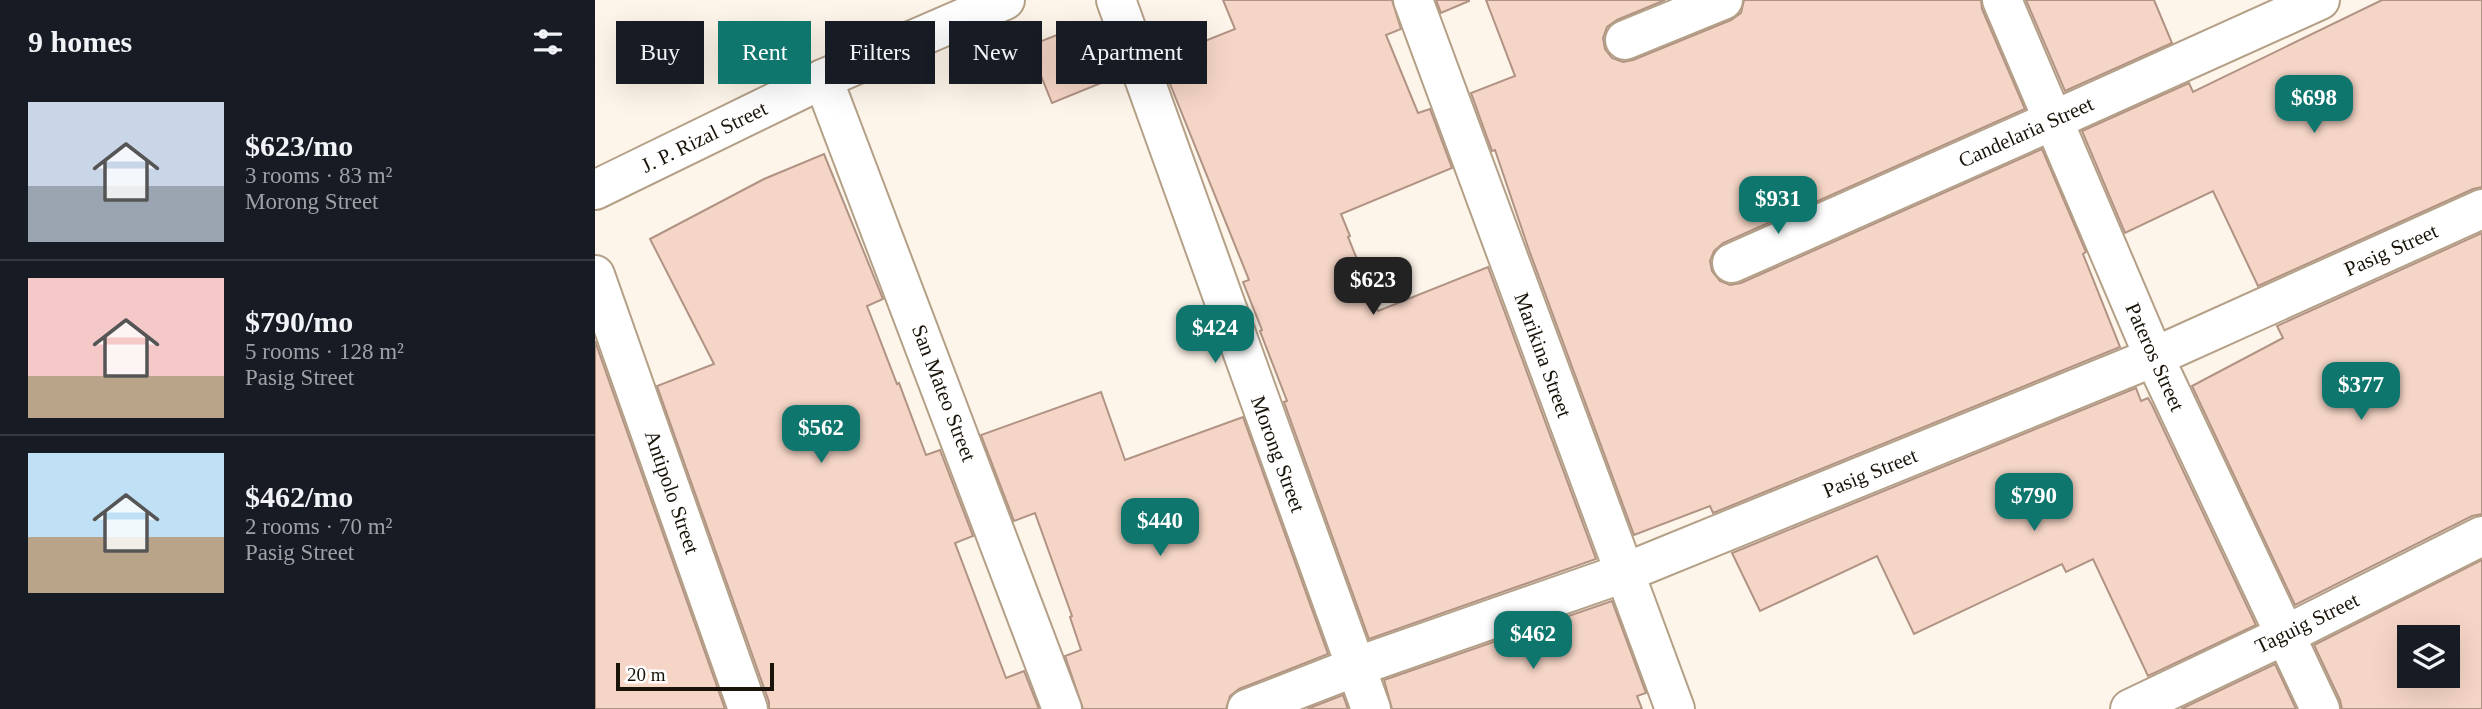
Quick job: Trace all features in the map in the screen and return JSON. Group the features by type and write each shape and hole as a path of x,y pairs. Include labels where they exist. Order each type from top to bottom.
{"street":[{"name":"J. P. Rizal Street","path":"595,190 823,79 1005,0"},
{"name":"Morong Street","path":"1117,0 1371,709"},
{"name":"Marikina Street","path":"1413,0 1675,709"},
{"path":"1625,40 1723,0"},
{"name":"Pateros Street","path":"2002,0 2154,357 2320,709"},
{"name":"Candelaria Street","path":"1732,262 2054,121 2320,0"},
{"name":"San Mateo Street","path":"823,79 1062,709"},
{"name":"Pasig Street","path":"1247,709 1355,667 1624,573 2154,357 2482,209"},
{"name":"Antipolo Street","path":"595,275 748,709"},
{"name":"Taguig Street","path":"2130,709 2482,536"}],"building":[{"path":"1223,0 1392,0 1401,29 1386,35 1418,113 1430,109 1452,168 1341,214 1350,236 1348,237 1378,311 1488,267 1596,559 1369,639 1243,282 1249,280 1170,84 1207,84 1207,40 1235,29"},
{"path":"1436,0 1469,0 1469,1 1441,13"},
{"path":"1486,0 1665,0 1617,20 1607,27 1603,38 1605,49 1612,58 1623,62 1731,20 1741,13 1744,0 1981,0 1982,9 2025,109 1723,243 1714,251 1710,261 1712,271 1720,281 1730,285 1741,283 2042,149 2086,252 2083,254 2120,347 1713,513 1710,506 1634,535 1495,150 1492,151 1471,93 1515,76"},
{"path":"2026,0 2154,0 2172,43 2065,91"},
{"path":"2382,0 2482,0 2482,187 2258,286 2213,191 2125,233 2082,131 2189,83 2193,92"},
{"path":"1056,35 1056,84 1099,84 1052,103 1042,78 1042,41"},
{"path":"824,154 883,299 867,306 897,384 899,383 926,455 940,450 973,536 955,543 1006,678 1024,671 1039,709 769,709 769,702 657,386 714,364 650,239 764,179"},
{"path":"2482,233 2482,514 2472,516 2295,605 2192,386 2283,338 2277,326"},
{"path":"595,341 725,709 595,709"},
{"path":"2136,388 2141,401 2148,398 2152,405 2256,625 2148,676 2093,559 2066,572 2062,564 1914,634 1877,556 1760,611 1732,553"},
{"path":"1101,392 1125,460 1243,417 1328,654 1239,689 1230,696 1226,709 1083,709 1065,656 1081,650 1070,617 1072,616 1035,513 1014,521 981,435"},
{"path":"2482,560 2482,709 2342,709 2314,645"},
{"path":"1612,601 1646,693 1637,696 1642,709 1392,709 1384,680"},
{"path":"2275,664 2296,709 2181,709"},
{"path":"1343,695 1348,709 1307,709"}]}
